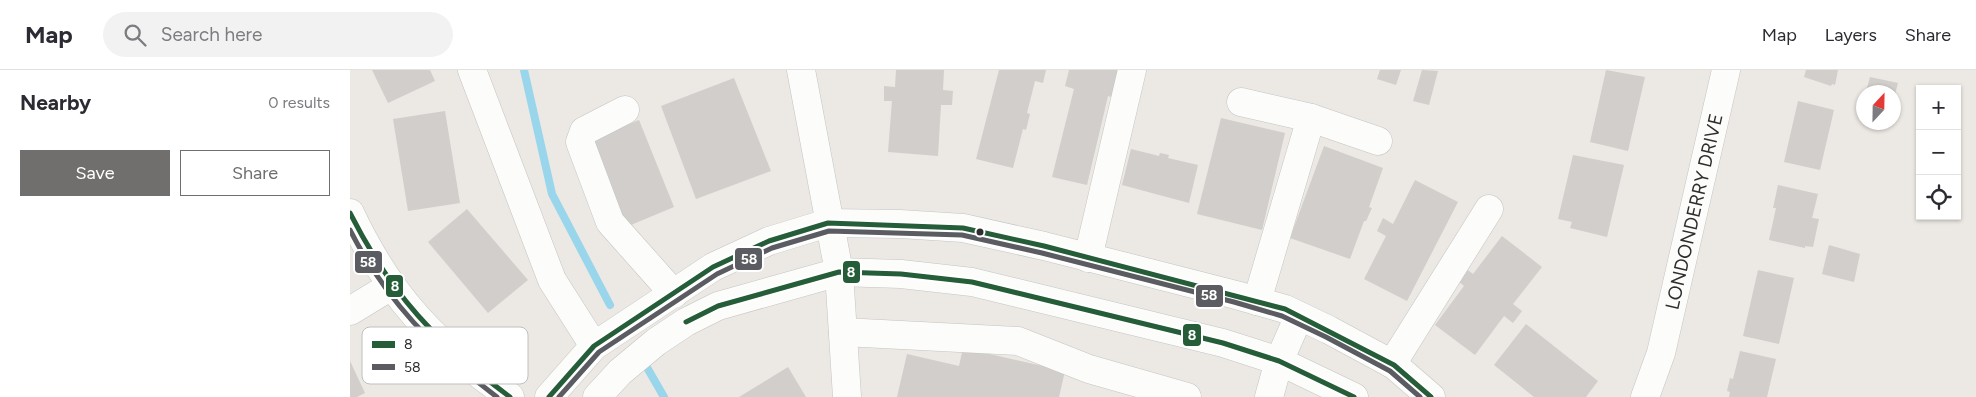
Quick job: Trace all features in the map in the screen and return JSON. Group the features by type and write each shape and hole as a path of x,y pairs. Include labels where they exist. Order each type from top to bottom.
{"street":[{"path":"472,70 552,280 594,346"},
{"path":"801,70 814,130 828,223 838,272 847,397"},
{"path":"1088,258 1132,70"},
{"name":"LONDONDERRY DRIVE","path":"1651,397 1726,70"},
{"path":"1241,102 1312,118 1378,141"},
{"path":"625,110 584,131 580,142 610,222 674,294"},
{"path":"1257,301 1312,118"},
{"path":"1392,364 1489,209"},
{"path":"350,213 366,246 391,286 412,314 425,327"},
{"path":"549,397 594,346 713,267 769,241 828,223 900,224 963,228 1257,301 1299,316 1392,364 1432,397"},
{"path":"597,397 620,372 656,342 686,322 718,306 838,272 901,274 972,282 1223,343 1279,361 1354,397"},
{"path":"350,312 391,286"},
{"path":"1269,397 1279,361 1299,316"},
{"path":"843,332 1018,341 1088,369 1187,397"},
{"name":"LONDONDERRY DRIVE","path":"1645,397 1661,353"},
{"path":"492,384 510,397"}],"building":[{"path":"372,70 430,70 435,81 388,103"},
{"path":"896,70 944,70 943,90 953,91 952,105 941,105 938,156 888,152 892,101 884,101 884,86 895,87"},
{"path":"999,70 1046,70 1043,83 1035,81 1027,113 1030,114 1026,130 1023,129 1013,168 976,159"},
{"path":"1069,70 1116,70 1124,73 1118,99 1108,96 1087,185 1052,177 1074,89 1065,86"},
{"path":"1380,70 1401,70 1396,85 1377,79"},
{"path":"1422,70 1438,71 1429,105 1413,101"},
{"path":"1606,70 1645,77 1628,151 1590,142"},
{"path":"1806,70 1838,70 1835,85 1832,84 1831,86 1804,77"},
{"path":"1870,77 1898,83 1897,85 1868,85"},
{"path":"734,78 771,171 696,199 661,106"},
{"path":"1798,101 1834,110 1820,170 1784,162"},
{"path":"445,111 460,203 408,211 393,119"},
{"path":"1221,118 1285,133 1262,230 1197,214"},
{"path":"639,120 674,207 626,227 591,140"},
{"path":"1324,146 1383,168 1369,207 1372,208 1366,221 1364,221 1350,259 1290,238"},
{"path":"1131,149 1159,156 1160,153 1169,155 1168,158 1198,165 1189,203 1122,185"},
{"path":"1573,155 1624,165 1607,237 1570,228 1572,222 1558,219"},
{"path":"1415,180 1458,202 1407,301 1364,279 1386,236 1377,231 1383,218 1393,224"},
{"path":"1778,185 1818,194 1812,218 1819,219 1813,247 1805,246 1805,248 1769,240 1776,208 1773,208"},
{"path":"467,209 528,280 488,313 428,242"},
{"path":"1502,236 1542,267 1513,304 1522,311 1513,323 1504,316 1475,355 1435,325 1464,286 1457,280 1465,268 1473,274"},
{"path":"1829,245 1860,254 1854,282 1822,274"},
{"path":"1758,270 1794,278 1779,344 1743,336"},
{"path":"1526,324 1598,381 1586,397 1534,397 1494,365"},
{"path":"963,348 1065,371 1059,397 897,397 907,354 959,366"},
{"path":"1740,351 1776,359 1767,397 1729,397 1730,392 1727,391 1730,378 1733,379"},
{"path":"350,361 365,393 357,397 350,397"},
{"path":"788,367 806,397 739,397"}],"waterway":[{"path":"524,70 552,194 610,305"},
{"path":"645,364 664,397"}],"transit line":[{"name":"8","path":"350,213 382,269 429,327"},
{"name":"8","path":"549,397 594,346 713,267 769,241 828,223 963,228 1044,246 1285,309 1394,365 1431,397"},
{"name":"58","path":"350,230 379,279 418,327"},
{"name":"58","path":"559,397 599,352 717,274 772,248 829,231 962,235 1042,253 1234,302 1282,316 1326,337 1390,371 1420,397"},
{"name":"8","path":"686,322 718,306 839,272 901,274 972,282 1223,343 1279,361 1354,397"},
{"name":"58","path":"480,384 497,397"},
{"name":"8","path":"493,384 510,397"}]}
